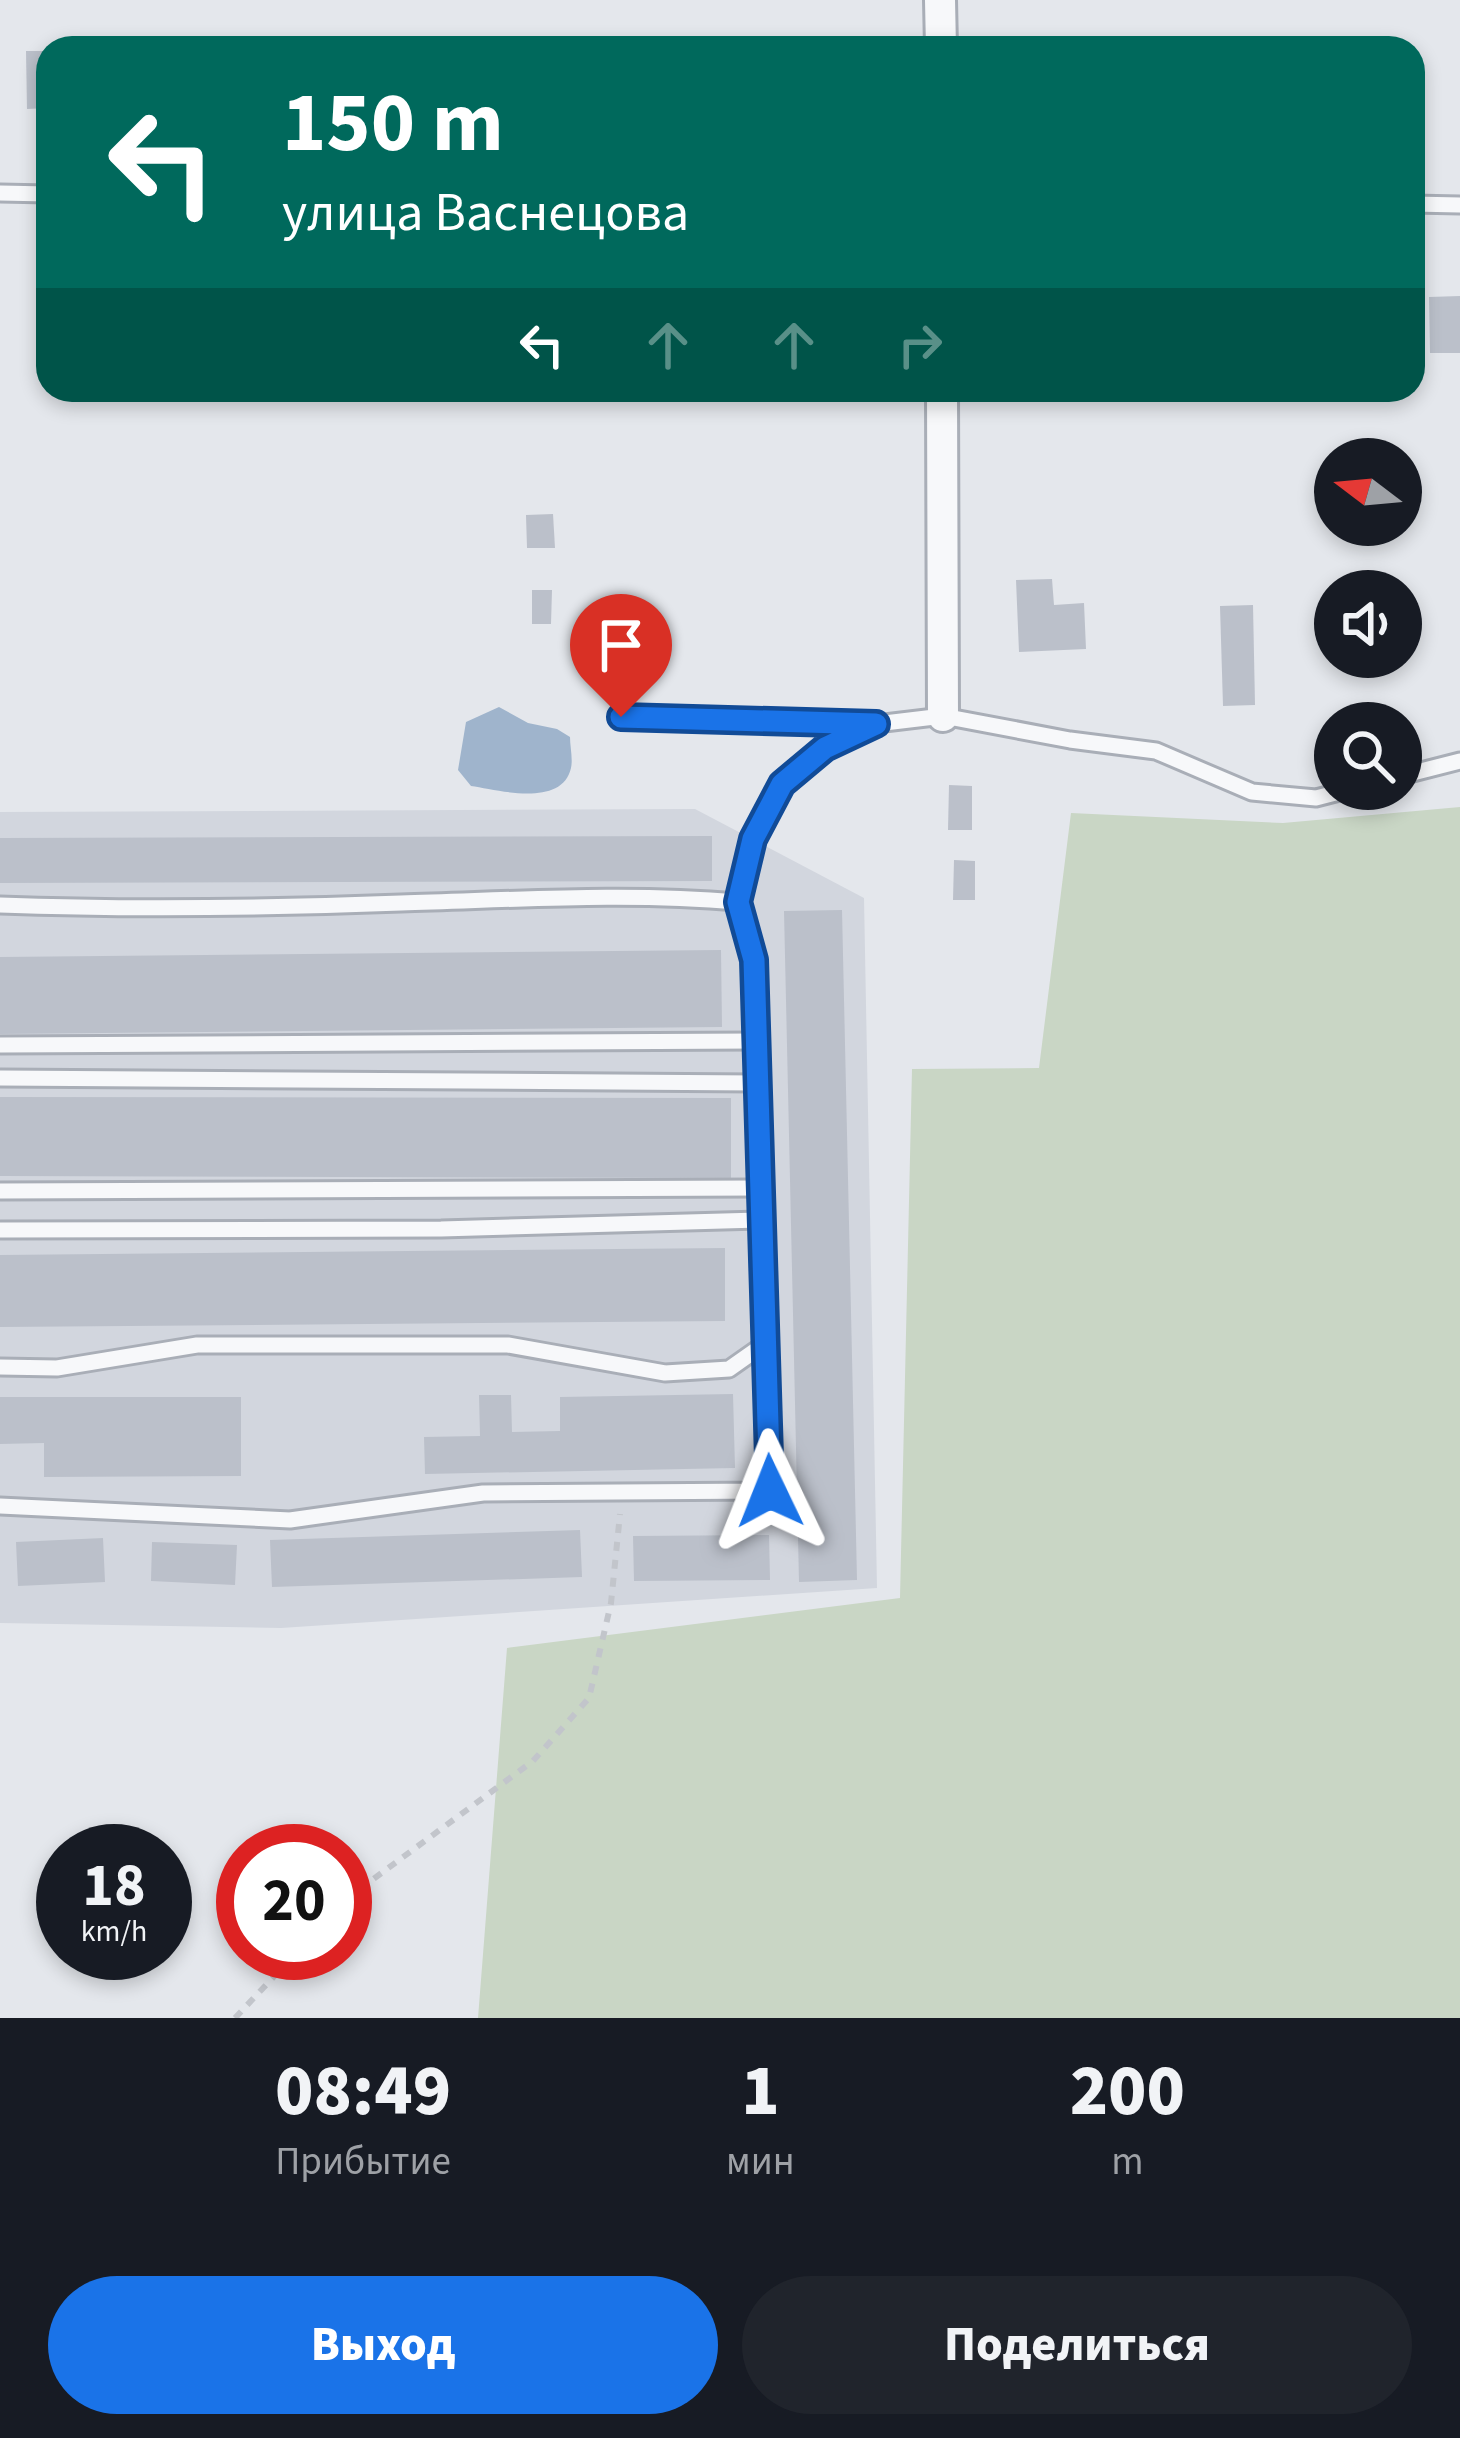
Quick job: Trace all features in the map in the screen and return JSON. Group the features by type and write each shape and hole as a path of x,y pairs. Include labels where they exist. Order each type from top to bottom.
{"street":[{"path":"940,0 940,36"},
{"path":"942,402 943,716"}],"lane":[{"path":"0,194 36,194"},
{"path":"1425,204 1460,205"},
{"path":"621,717 876,724 943,716 1156,751 1252,792 1314,798"},
{"path":"0,1506 290,1520 483,1493 770,1491 754,960 738,902 753,839 782,784 825,748 876,724"},
{"path":"1422,771 1460,761"},
{"path":"0,905 360,905 656,895 738,902"},
{"path":"0,1046 755,1041"},
{"path":"0,1078 757,1083"},
{"path":"0,1190 758,1188"},
{"path":"0,1230 441,1229 759,1220"},
{"path":"0,1367 58,1368 197,1345 508,1345 665,1373 729,1369 766,1343"}],"path":[{"path":"372,1880 533,1761 589,1698 610,1603 623,1492"},
{"path":"235,2018 271,1980"}],"shaded area":[{"path":"695,809 864,898 877,1588 281,1628 0,1623 0,812"}],"green space":[{"path":"1460,807 1460,2018 478,2018 507,1648 900,1598 912,1069 1039,1068 1071,813 1283,823"}],"water":[{"path":"499,707 570,737 571,768 555,788 528,794 471,786 458,770 466,722"}],"building":[{"path":"26,51 36,51 36,109 27,109"},
{"path":"1460,296 1460,353 1430,353 1429,297"},
{"path":"553,514 555,548 527,548 526,515"},
{"path":"1052,579 1054,605 1084,603 1086,649 1019,652 1016,580"},
{"path":"532,590 552,590 551,624 532,624"},
{"path":"1253,605 1255,705 1223,706 1220,606"},
{"path":"949,785 972,786 972,830 948,830"},
{"path":"712,836 712,881 0,883 0,838"},
{"path":"954,860 975,861 975,900 953,900"},
{"path":"842,910 857,1580 799,1582 784,911"},
{"path":"721,950 722,1027 0,1034 0,957"},
{"path":"0,1097 731,1098 731,1178 0,1176"},
{"path":"725,1248 725,1321 0,1327 0,1255"},
{"path":"733,1394 735,1468 425,1474 424,1437 480,1436 479,1395 511,1395 512,1432 560,1431 560,1397"},
{"path":"0,1397 241,1397 241,1476 44,1477 44,1443 0,1444"},
{"path":"580,1530 582,1577 272,1587 270,1540"},
{"path":"769,1535 770,1580 634,1581 633,1536"},
{"path":"103,1538 105,1582 18,1586 16,1542"},
{"path":"152,1542 237,1545 235,1585 151,1581"}],"route":[{"path":"621,717 876,724 825,748 782,784 753,839 738,902 754,960 770,1491"}]}
